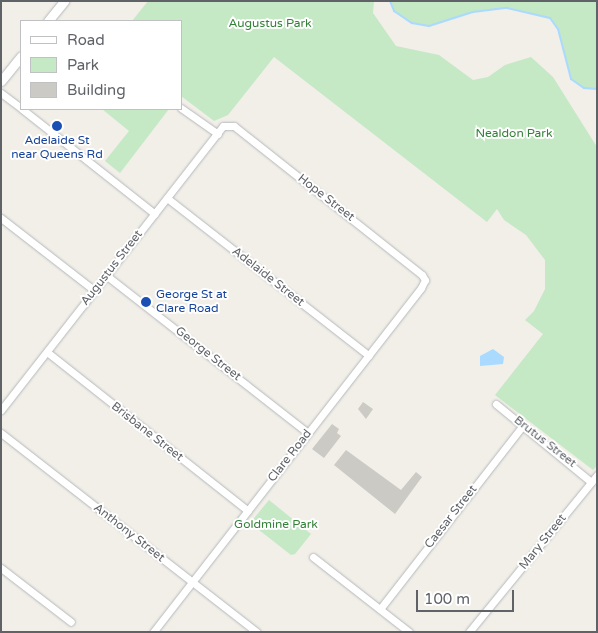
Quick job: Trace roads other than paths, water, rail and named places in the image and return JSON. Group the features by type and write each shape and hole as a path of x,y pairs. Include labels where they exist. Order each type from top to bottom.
{"street":[{"path":"49,20 64,1"},
{"path":"1,81 20,57"},
{"path":"1,93 20,108"},
{"path":"182,109 218,134"},
{"path":"22,110 155,214"},
{"name":"Augustus Street","path":"1,410 223,126"},
{"name":"Hope Street","path":"223,126 234,126 389,247 425,280"},
{"name":"Adelaide Street","path":"167,198 369,356"},
{"path":"1,218 95,291"},
{"name":"George Street","path":"107,276 308,433"},
{"name":"Clare Road","path":"153,632 369,356 425,280"},
{"name":"Brisbane Street","path":"47,352 248,511"},
{"name":"Brutus Street","path":"496,404 591,482"},
{"name":"Caesar Street","path":"380,609 523,425"},
{"name":"Anthony Street","path":"1,434 257,632"},
{"name":"Mary Street","path":"469,632 597,475"},
{"path":"313,556 409,632"},
{"path":"1,568 71,622"}],"water":[{"path":"493,349 504,357 503,364 480,366 480,356"}],"waterway":[{"path":"390,1 394,11 412,23 429,26 473,12 507,8 550,18 558,29 571,79 584,88 597,89"}],"place":[{"name":"Adelaide St near Queens Rd","path":"57,126"},
{"name":"George St at Clare Road","path":"146,302"}],"park label":[{"name":"Augustus Park","path":"270,24"},
{"name":"Nealdon Park","path":"514,134"},
{"name":"Goldmine Park","path":"276,525"}]}
